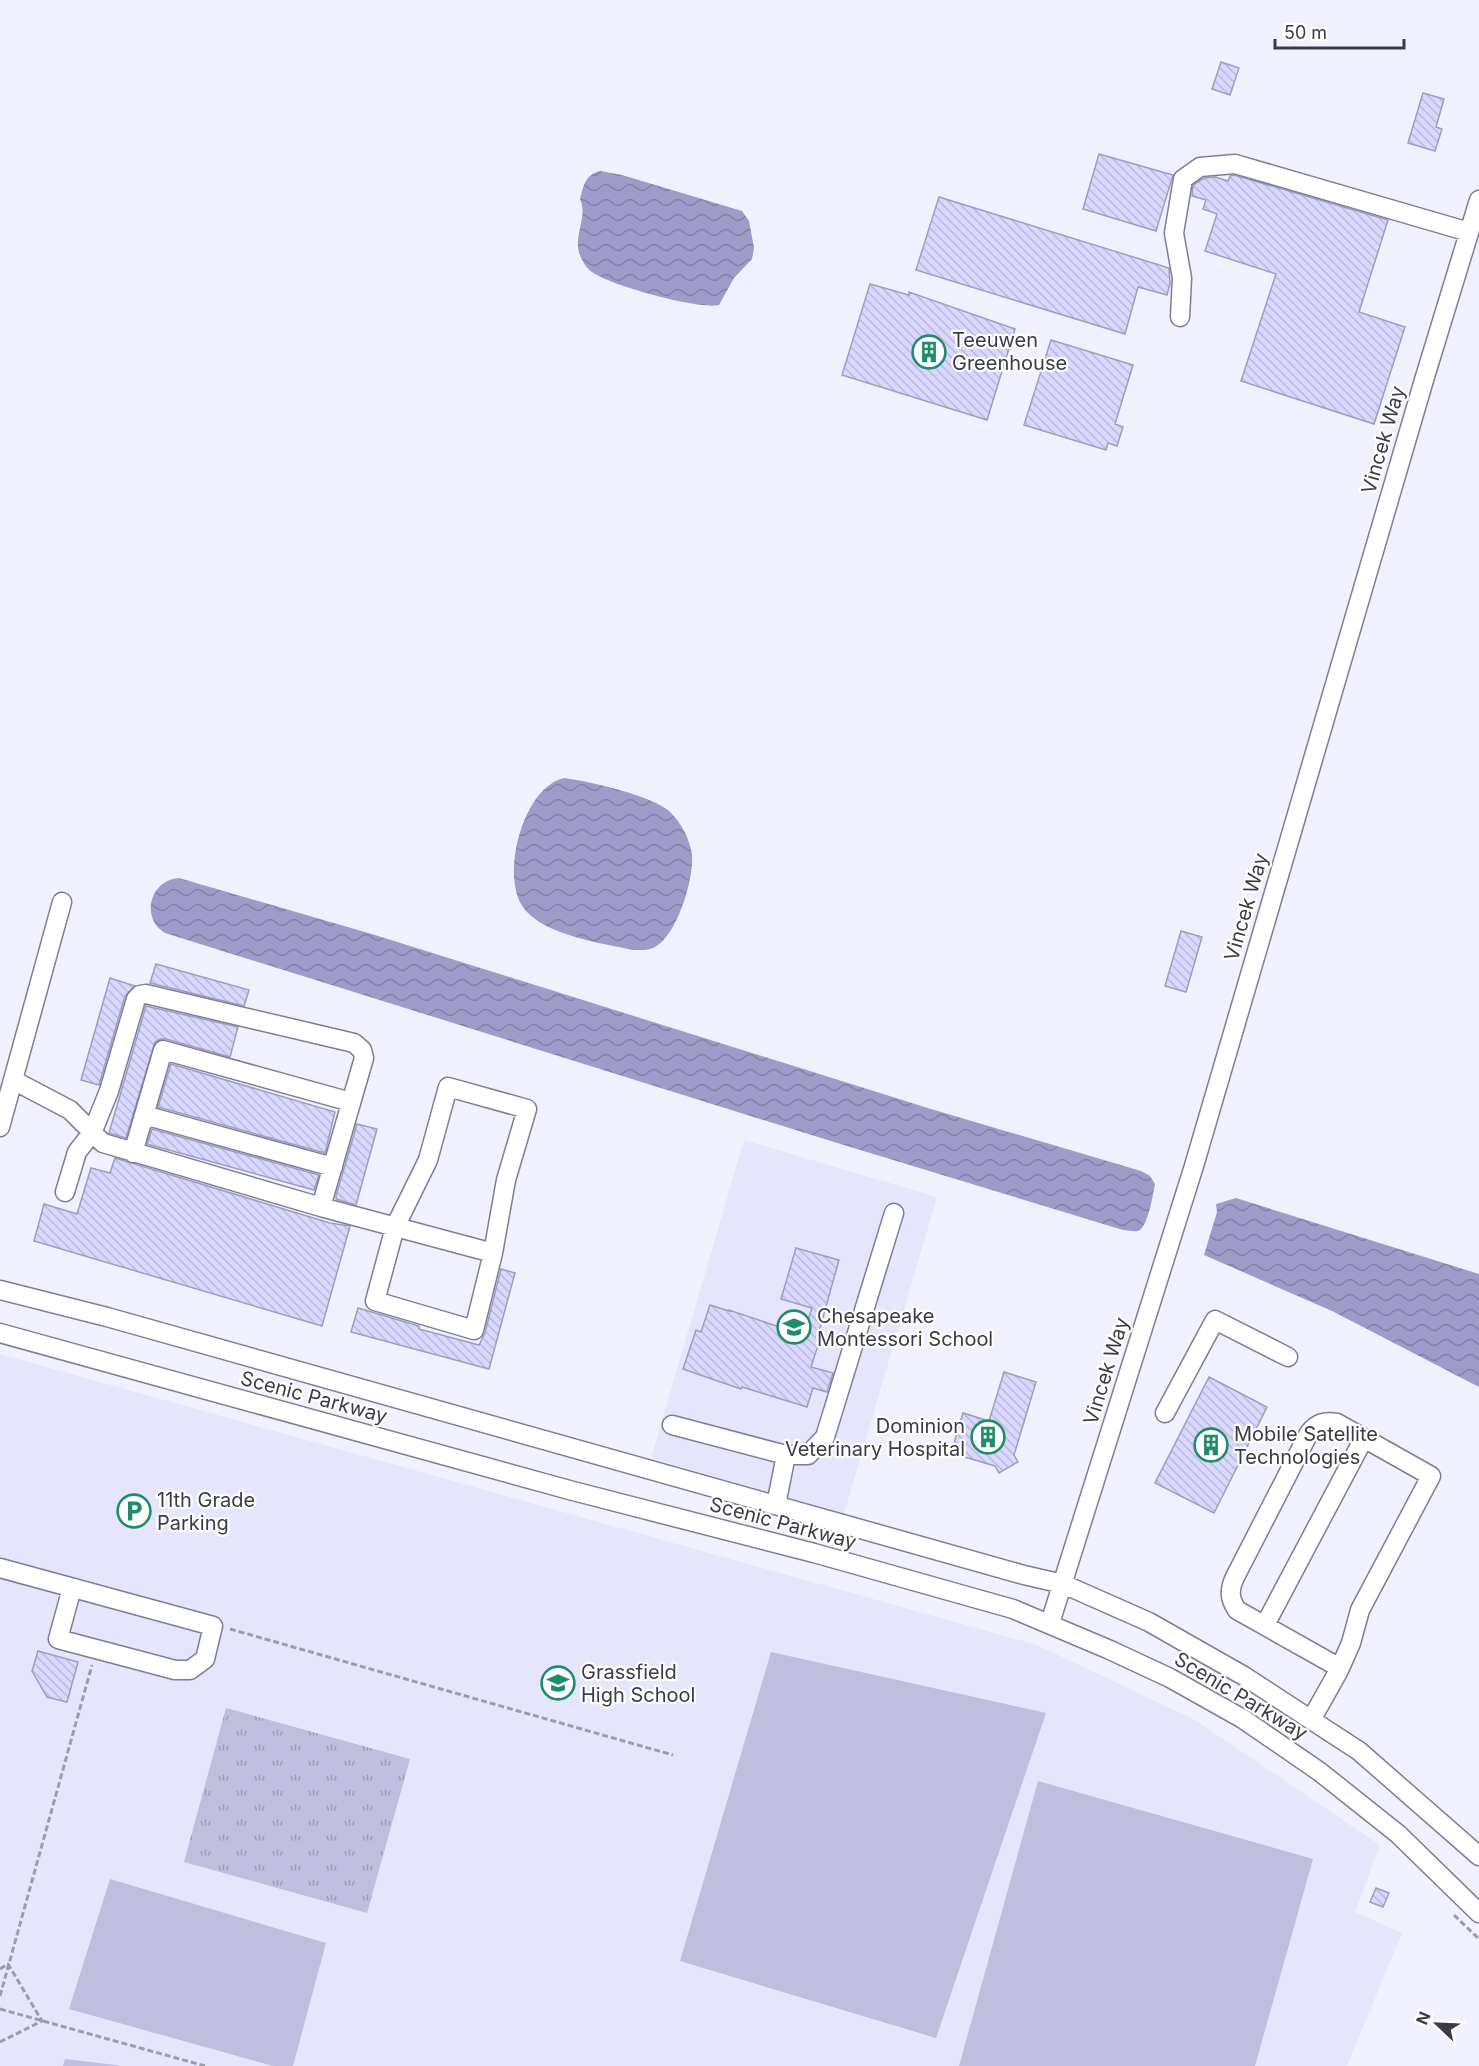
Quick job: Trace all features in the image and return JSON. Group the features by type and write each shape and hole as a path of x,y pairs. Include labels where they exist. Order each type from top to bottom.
{"street":[{"path":"1180,317 1182,278 1174,233 1182,179 1200,167 1234,164 1468,232"},
{"name":"Vincek Way","path":"1050,1623 1194,1166 1479,200"},
{"path":"0,1127 62,902"},
{"path":"65,1192 77,1152 92,1133 109,1091 136,999 146,994 354,1043 362,1050 364,1058 321,1207"},
{"path":"134,1153 163,1050 351,1102"},
{"path":"13,1080 70,1110 103,1143 321,1207 493,1253"},
{"path":"448,1087 526,1109 506,1180 493,1253 474,1330 375,1301 395,1227 428,1160 448,1087"},
{"path":"144,1115 333,1167"},
{"path":"672,1425 786,1455 808,1455 825,1437 894,1213"},
{"name":"Scenic Parkway","path":"0,1290 118,1320 1063,1584 1158,1626 1244,1676 1359,1751 1479,1856"},
{"path":"1165,1413 1215,1320 1288,1357"},
{"name":"Scenic Parkway","path":"0,1333 573,1491 814,1553 1013,1609 1050,1623 1170,1678 1243,1719 1320,1772 1398,1834 1479,1913"},
{"path":"1311,1720 1340,1668 1351,1643 1360,1610 1431,1476 1337,1423 1327,1422 1316,1425 1309,1433 1231,1587 1230,1600 1237,1610 1340,1668"},
{"path":"1264,1625 1364,1438"},
{"path":"776,1505 786,1455"},
{"path":"0,1568 213,1626 206,1659 190,1670 175,1670 58,1639 72,1588"}],"path":[{"path":"225,1629 673,1755"},
{"path":"0,1996 92,1662"},
{"path":"1453,1914 1479,1939"},
{"path":"0,1969 8,1964"},
{"path":"8,1964 42,2021"},
{"path":"0,2009 205,2066"},
{"path":"0,2042 42,2021"}],"shaded area":[{"name":"Chesapeake Montessori School","path":"744,1140 937,1197 844,1514 651,1458"},
{"name":"Grassfield High School","path":"0,1354 1037,1645 1195,1720 1380,1845 1355,1912 1402,1933 1347,2066 0,2066"}],"green space":[{"path":"771,1652 1046,1713 936,2038 680,1961"},
{"path":"226,1708 410,1759 367,1913 184,1862"},
{"path":"1038,1781 1313,1859 1255,2066 959,2066"},
{"path":"110,1879 326,1943 293,2066 273,2066 69,2009"},
{"path":"65,2059 116,2065 120,2066 63,2066"}],"water":[{"path":"600,171 622,175 742,211 749,221 754,248 752,259 734,278 719,305 693,304 654,295 616,283 587,268 580,256 578,246 583,212 580,199 588,178"},
{"path":"564,778 604,786 661,805 677,820 684,831 692,855 687,891 670,931 663,941 653,948 633,950 576,937 548,927 526,911 518,897 514,879 515,858 526,816 536,798 549,785"},
{"path":"179,878 375,935 931,1109 1141,1171 1150,1176 1155,1184 1145,1224 1138,1231 1123,1230 165,933 157,926 153,918 152,901 161,885"},
{"path":"1236,1198 1479,1274 1479,1387 1332,1311 1204,1255 1217,1212 1216,1204"}],"building":[{"path":"1221,62 1239,68 1230,95 1212,89"},
{"path":"1423,93 1444,99 1436,127 1442,129 1435,151 1408,143"},
{"path":"1099,154 1173,175 1156,231 1083,209"},
{"path":"1234,175 1388,220 1359,312 1405,327 1374,424 1241,381 1276,274 1205,251 1217,214 1203,209 1206,200 1192,196 1193,185 1204,178 1215,177 1228,181 1230,176"},
{"path":"939,197 1169,268 1170,284 1167,295 1138,287 1125,334 916,270"},
{"name":"Teeuwen Greenhouse","path":"870,284 909,295 909,292 1015,329 987,420 842,375"},
{"path":"1051,340 1133,365 1115,424 1123,427 1117,446 1108,443 1106,450 1024,425"},
{"path":"1181,931 1202,937 1186,992 1165,986"},
{"path":"156,964 249,990 244,1006 150,983"},
{"path":"110,978 135,986 125,996 99,1085 81,1080"},
{"path":"146,1006 238,1027 230,1057 166,1039 155,1042 126,1138 109,1133"},
{"path":"171,1064 335,1112 325,1153 158,1107"},
{"path":"357,1124 377,1129 356,1205 336,1199 336,1196"},
{"path":"152,1129 319,1175 314,1190 147,1144"},
{"path":"115,1158 330,1223 350,1226 322,1326 34,1241 44,1204 77,1214 91,1168 110,1173"},
{"path":"796,1248 839,1260 811,1367 833,1373 827,1392 813,1388 807,1407 742,1387 741,1389 683,1369 696,1330 701,1332 710,1305 803,1335 812,1308 781,1299"},
{"path":"501,1269 515,1273 489,1369 351,1332 358,1308 419,1326 419,1329 479,1345 485,1333"},
{"name":"Dominion Veterinary Hospital","path":"1004,1372 1036,1382 1014,1455 1018,1462 999,1473 995,1466 951,1453 963,1413 989,1421"},
{"name":"Mobile Satellite Technologies","path":"1209,1377 1267,1407 1214,1513 1155,1483"},
{"path":"38,1651 78,1662 67,1702 47,1697 32,1671"},
{"path":"1376,1888 1389,1893 1383,1907 1370,1902"}],"place":[{"name":"Teeuwen Greenhouse","path":"929,352"},
{"name":"Chesapeake Montessori School","path":"794,1327"},
{"name":"Dominion Veterinary Hospital","path":"988,1437"},
{"name":"Mobile Satellite Technologies","path":"1211,1445"},
{"name":"11th Grade Parking","path":"134,1511"},
{"name":"Grassfield High School","path":"558,1683"}]}
